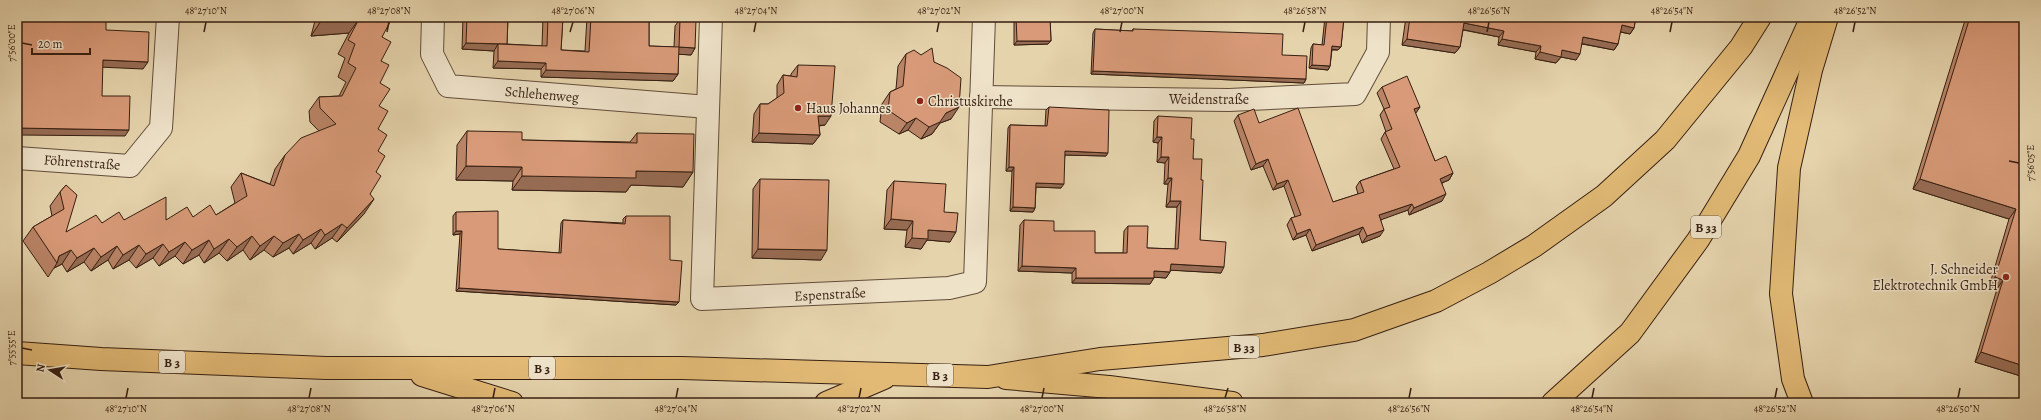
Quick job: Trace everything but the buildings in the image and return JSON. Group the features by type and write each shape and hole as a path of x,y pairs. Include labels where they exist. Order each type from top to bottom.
{"main road":[{"name":"B 33","path":"988,377 1100,359 1263,345 1354,330 1436,301 1489,273 1534,246 1604,196 1665,140 1741,47 1760,17"},
{"name":"B 33","path":"1553,403 1630,333 1698,240 1749,156 1812,17"},
{"path":"1802,403 1793,379 1781,294 1789,168 1811,70 1827,17"},
{"name":"B 3","path":"17,353 194,363 402,368 682,368 988,377 1109,387 1232,403"},
{"path":"402,368 512,403"},
{"path":"826,403 829,400 892,374"}],"street":[{"name":"Föhrenstraße","path":"17,158 130,166 161,128 168,17"},
{"name":"Schlehenweg","path":"433,17 432,54 448,86 708,107"},
{"name":"Espenstraße","path":"711,17 702,299 949,288 975,282 984,17"},
{"name":"Weidenstraße","path":"981,97 1229,100 1355,94 1378,52 1379,17"}],"green space":[{"path":"970,399 1038,403 846,403 850,401"}],"place":[{"name":"Christuskirche","path":"920,101"},
{"name":"Haus Johannes","path":"798,108"},
{"name":"J. Schneider Elektrotechnik GmbH","path":"2006,277"}]}
